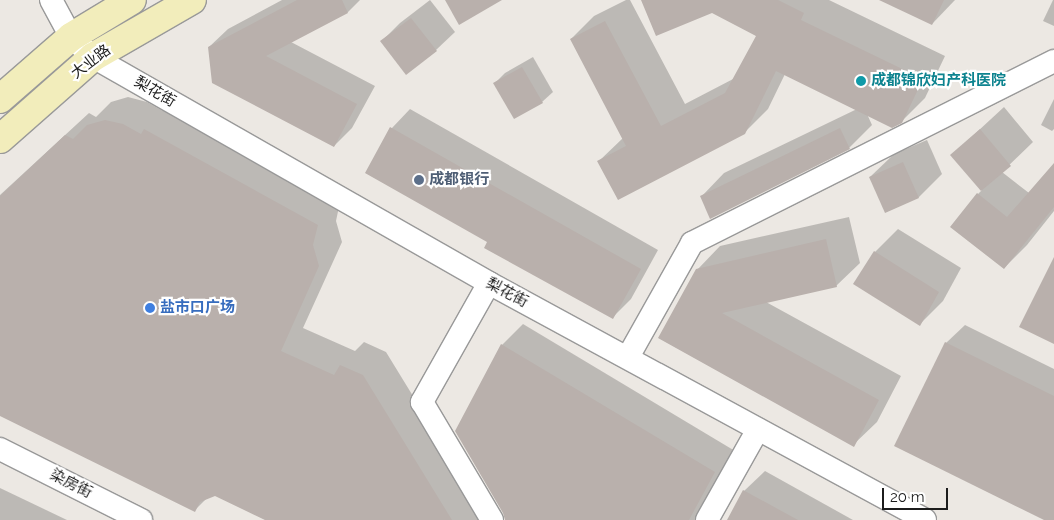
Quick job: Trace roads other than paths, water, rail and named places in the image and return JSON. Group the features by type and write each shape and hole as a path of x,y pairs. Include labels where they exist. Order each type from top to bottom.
{"main road":[{"name":"大业路","path":"0,99 71,37 132,0"},
{"name":"大业路","path":"0,139 93,57 192,0"}],"street":[{"name":"梨花街","path":"51,0 71,37 93,57 489,284 628,357 925,520"},
{"path":"628,357 692,243 1054,61"},
{"path":"489,284 422,402 492,520"},
{"path":"707,520 758,429"},
{"name":"染房街","path":"0,449 141,520"}],"place":[{"name":"成都锦欣妇产科医院","path":"861,81"},
{"name":"成都银行","path":"419,180"},
{"name":"盐市口广场","path":"150,308"}]}
